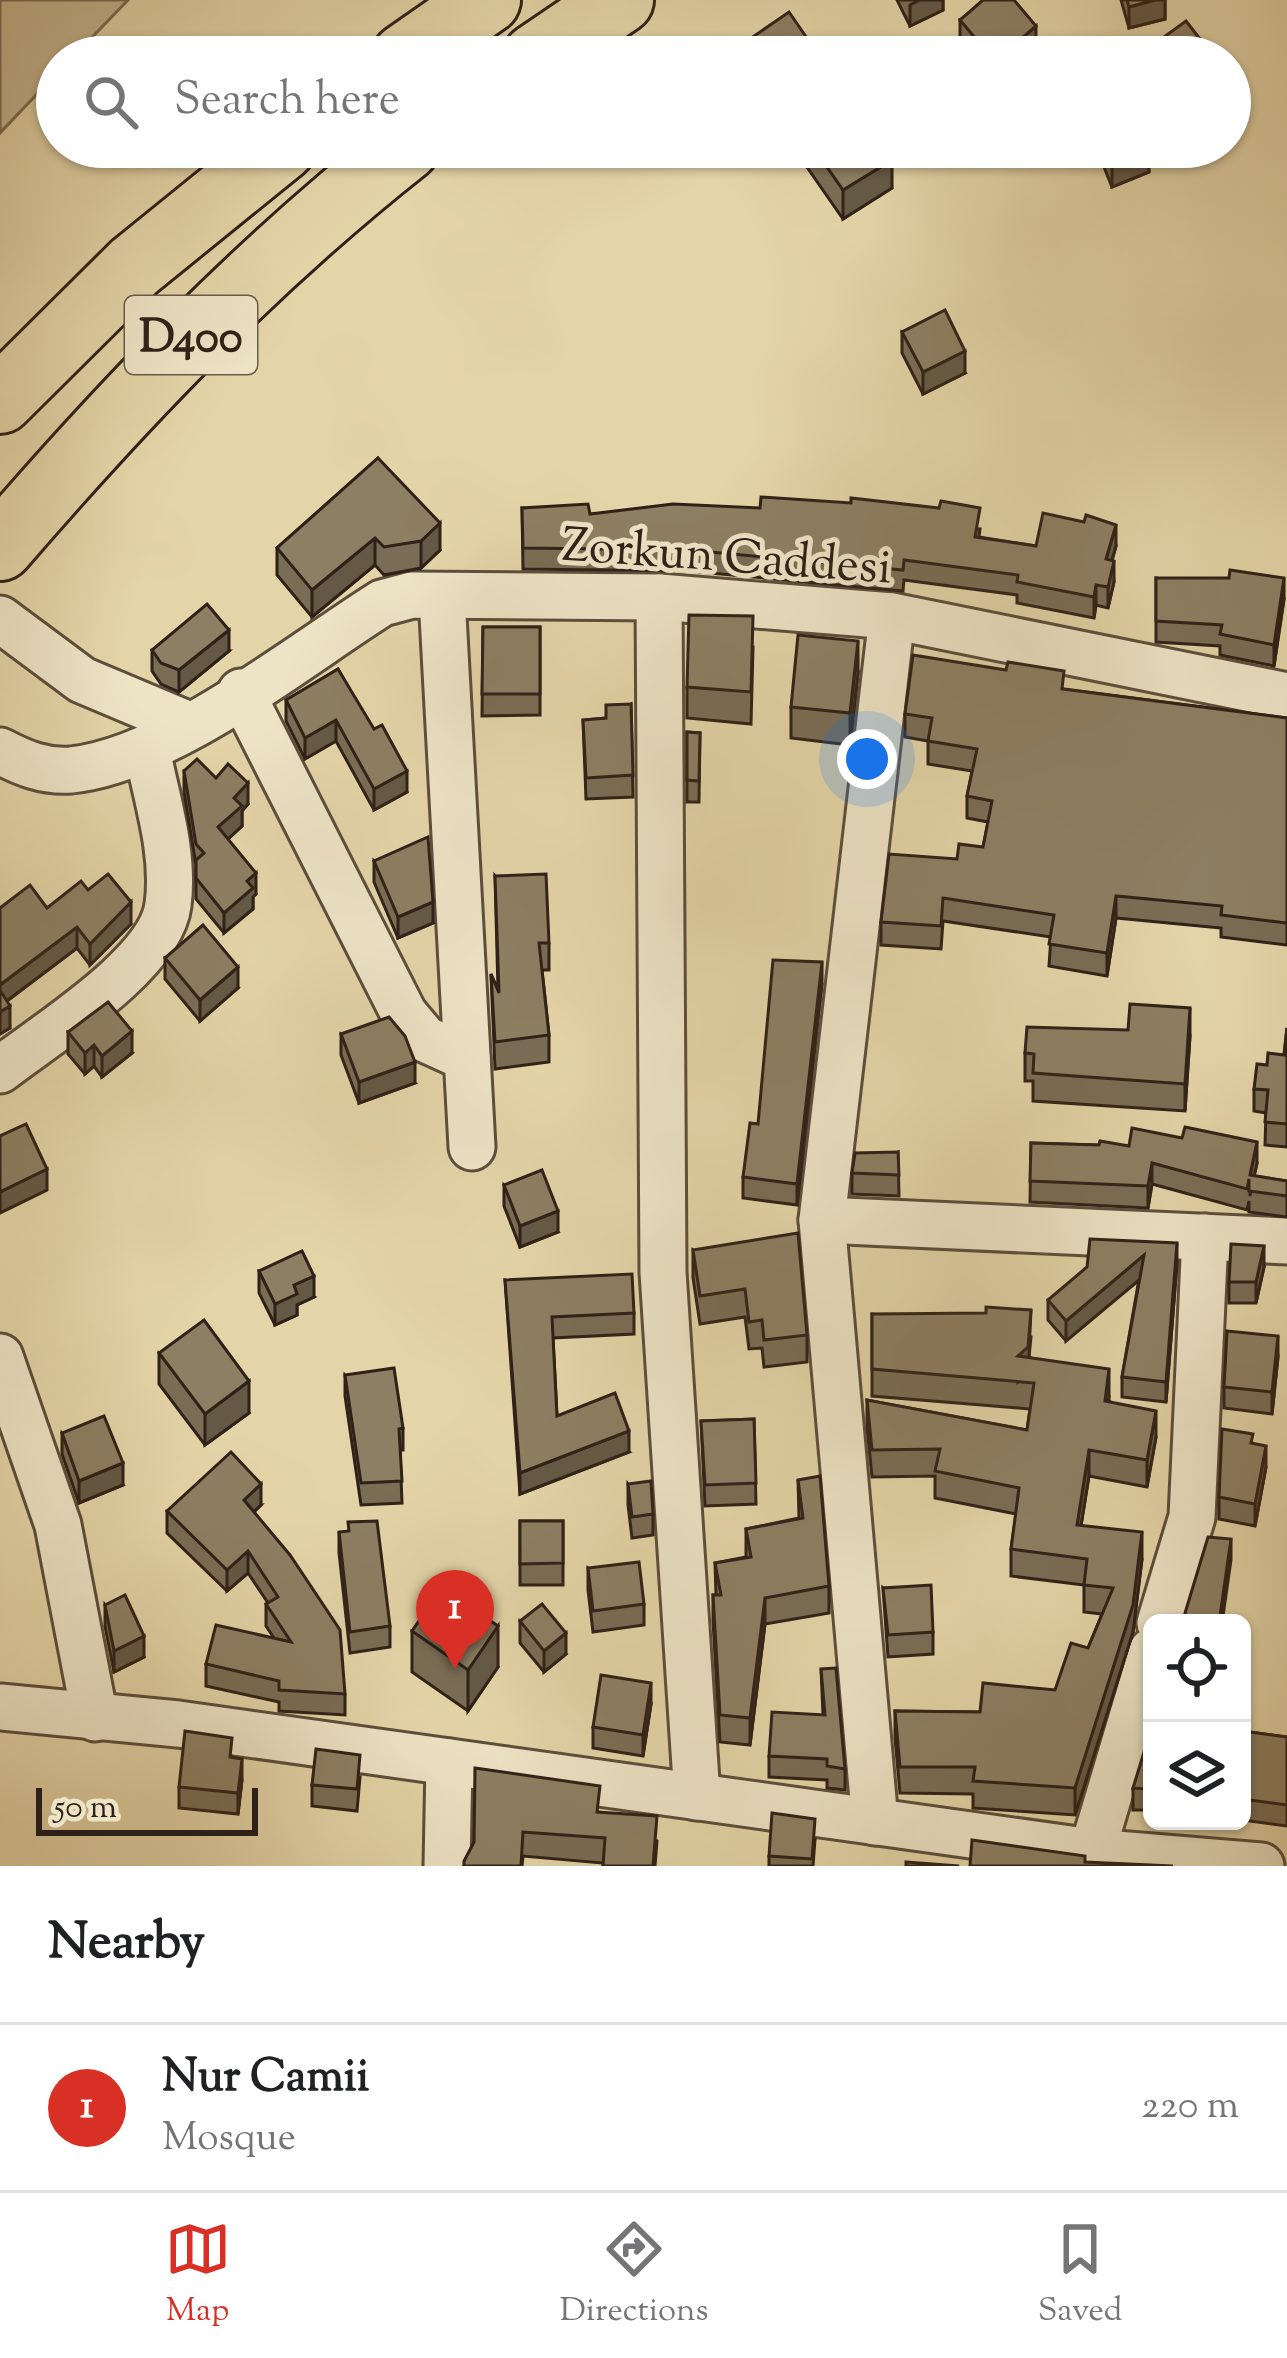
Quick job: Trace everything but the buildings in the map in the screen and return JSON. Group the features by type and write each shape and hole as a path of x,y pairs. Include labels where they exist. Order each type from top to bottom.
{"highway":[{"path":"436,36 488,0"},
{"path":"567,36 620,0"},
{"name":"D400","path":"0,400 134,267 256,168"},
{"name":"D400","path":"0,547 217,309 285,244 380,168"}],"street":[{"name":"Zorkun Caddesi","path":"0,751 32,767 68,770 147,750 382,603 412,595 659,597 892,616 1287,697"},
{"path":"442,596 472,1147"},
{"path":"659,597 663,1272 697,1797"},
{"path":"875,1822 822,1220 892,616"},
{"path":"0,619 82,680 189,725"},
{"path":"241,692 404,1014 424,1039 467,1058"},
{"path":"0,1070 146,953 168,909 168,852 147,750"},
{"path":"822,1220 1287,1241"},
{"path":"1163,1614 1192,1517 1205,1237"},
{"path":"0,1358 58,1525 95,1718"},
{"path":"1092,1852 1143,1682"},
{"path":"0,1707 178,1724 1092,1852 1261,1866"},
{"path":"447,1866 448,1762"}],"shaded area":[{"path":"0,0 128,0 93,36 36,36 36,95 0,133"}],"place":[{"name":"Nur Camii","path":"455,1669"}]}
